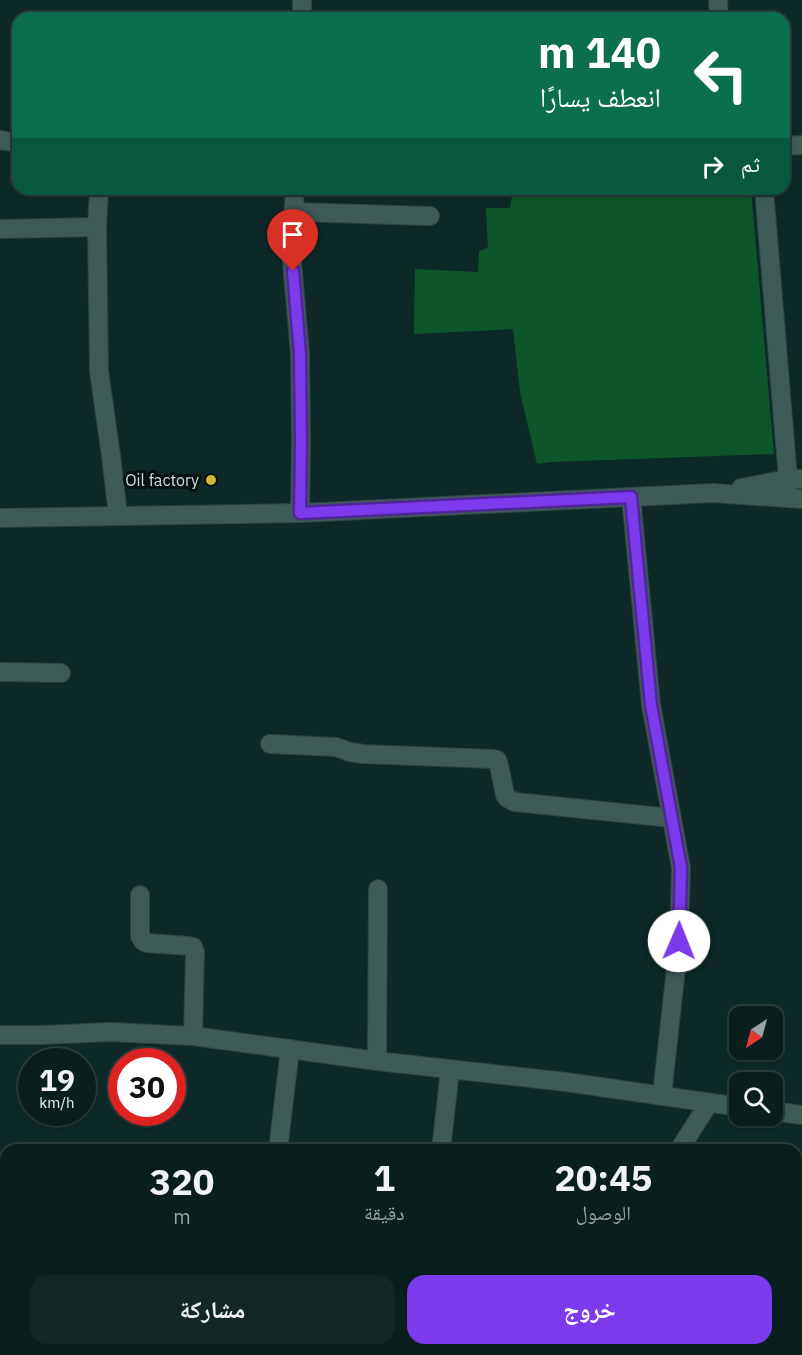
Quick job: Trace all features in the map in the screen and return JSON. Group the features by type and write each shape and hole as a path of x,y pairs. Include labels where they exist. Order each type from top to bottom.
{"street":[{"path":"99,195 99,371 118,515"},
{"path":"294,195 291,250 300,365 300,513"},
{"path":"0,518 300,513 713,493 795,498 795,479 765,195"},
{"path":"293,212 430,216"},
{"path":"2,229 97,227"},
{"path":"713,493 795,479"},
{"path":"631,497 651,705 681,868 679,941 662,1095"},
{"path":"0,672 61,673"},
{"path":"270,744 336,747 363,754 493,759 497,760 500,765 505,795 515,801 671,818"},
{"path":"377,1061 378,889"},
{"path":"140,894 142,941 194,947 193,1036"},
{"path":"0,1035 111,1032 193,1036 377,1061 566,1082 729,1106"},
{"path":"279,1144 290,1049"},
{"path":"442,1144 450,1070"},
{"path":"683,1144 710,1103"},
{"path":"783,1112 802,1115"}],"green space":[{"path":"512,195 752,195 774,454 537,464 520,392 513,329 414,334 415,269 478,272 479,251 488,248 486,208 510,208"}],"place":[{"name":"Oil factory","path":"211,480"}],"route":[{"path":"293,271 300,354 300,513 631,497 651,705 681,868 679,941"}]}
